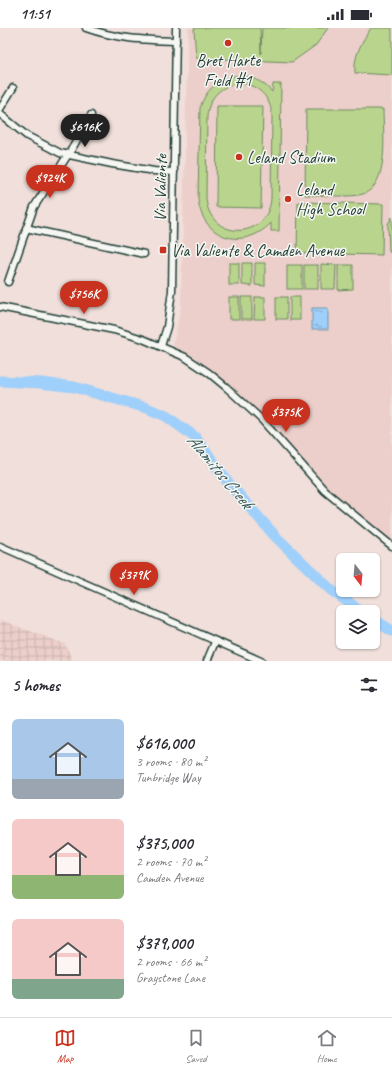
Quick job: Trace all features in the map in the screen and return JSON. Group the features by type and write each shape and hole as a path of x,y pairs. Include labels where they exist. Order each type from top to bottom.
{"street":[{"path":"86,28 96,32 133,40 176,42"},
{"name":"Via Valiente","path":"161,346 167,327 172,292 176,28"},
{"path":"0,109 13,88"},
{"path":"0,114 27,136 60,153 154,171 174,172"},
{"path":"8,282 34,207 69,154 91,115"},
{"path":"26,228 144,254"},
{"path":"0,307 114,330 161,346 178,353 193,362 226,387 261,419 325,491 392,546"},
{"path":"0,546 261,661"},
{"path":"207,661 215,642"}],"shaded area":[{"name":"Leland High School","path":"188,28 392,28 392,541 339,501 210,372 193,357 173,345 181,306"},
{"path":"0,620 65,644 73,661 0,661"}],"green space":[{"path":"194,28 260,28 261,54 262,28 328,28 316,45 292,62 196,58"},
{"path":"371,28 392,28 392,75 355,73 355,61 357,55 361,44"},
{"path":"233,76 250,77 264,84 272,92 273,84 281,84 279,231 271,231 271,223 260,232 248,237 236,238 225,236 215,231 207,223 201,212 198,198 200,108 208,92 216,84","holes":["233,84 247,84 253,86 263,94 271,109 271,199 267,213 260,223 249,228 238,230 227,228 217,222 209,212 206,198 207,116 210,103 217,93"]},
{"name":"Leland Stadium","path":"217,106 263,106 261,208 216,207"},
{"path":"306,109 383,109 383,157 378,180 372,189 363,194 351,196 305,195"},
{"path":"298,202 383,204 382,255 297,253"},
{"path":"392,217 392,252 389,252 388,224"},
{"path":"229,263 239,263 239,285 229,285"},
{"path":"242,263 252,263 252,286 242,285"},
{"path":"255,263 265,263 265,286 255,285"},
{"path":"321,264 336,265 335,289 321,289"},
{"path":"287,265 302,265 302,289 287,289"},
{"path":"304,265 318,265 318,289 304,289"},
{"path":"338,265 353,265 353,289 338,290"},
{"path":"229,297 239,297 239,319 229,319"},
{"path":"241,297 252,297 252,319 241,319"},
{"path":"255,297 265,297 265,319 254,319"},
{"path":"276,297 287,297 287,319 276,319"},
{"path":"290,297 300,297 300,320 290,320"}],"water":[{"path":"312,308 328,308 328,329 312,329"}],"waterway":[{"name":"Alamitos Creek","path":"0,381 41,383 74,387 147,408 166,416 195,437 230,485 276,537 331,590 352,605"},
{"name":"Alamitos Creek","path":"380,623 392,631"}],"place":[{"name":"Bret Harte Field #1","path":"228,43"},
{"name":"Leland Stadium","path":"239,157"},
{"name":"Leland High School","path":"288,199"},
{"name":"Via Valiente & Camden Avenue","path":"163,250"}]}
